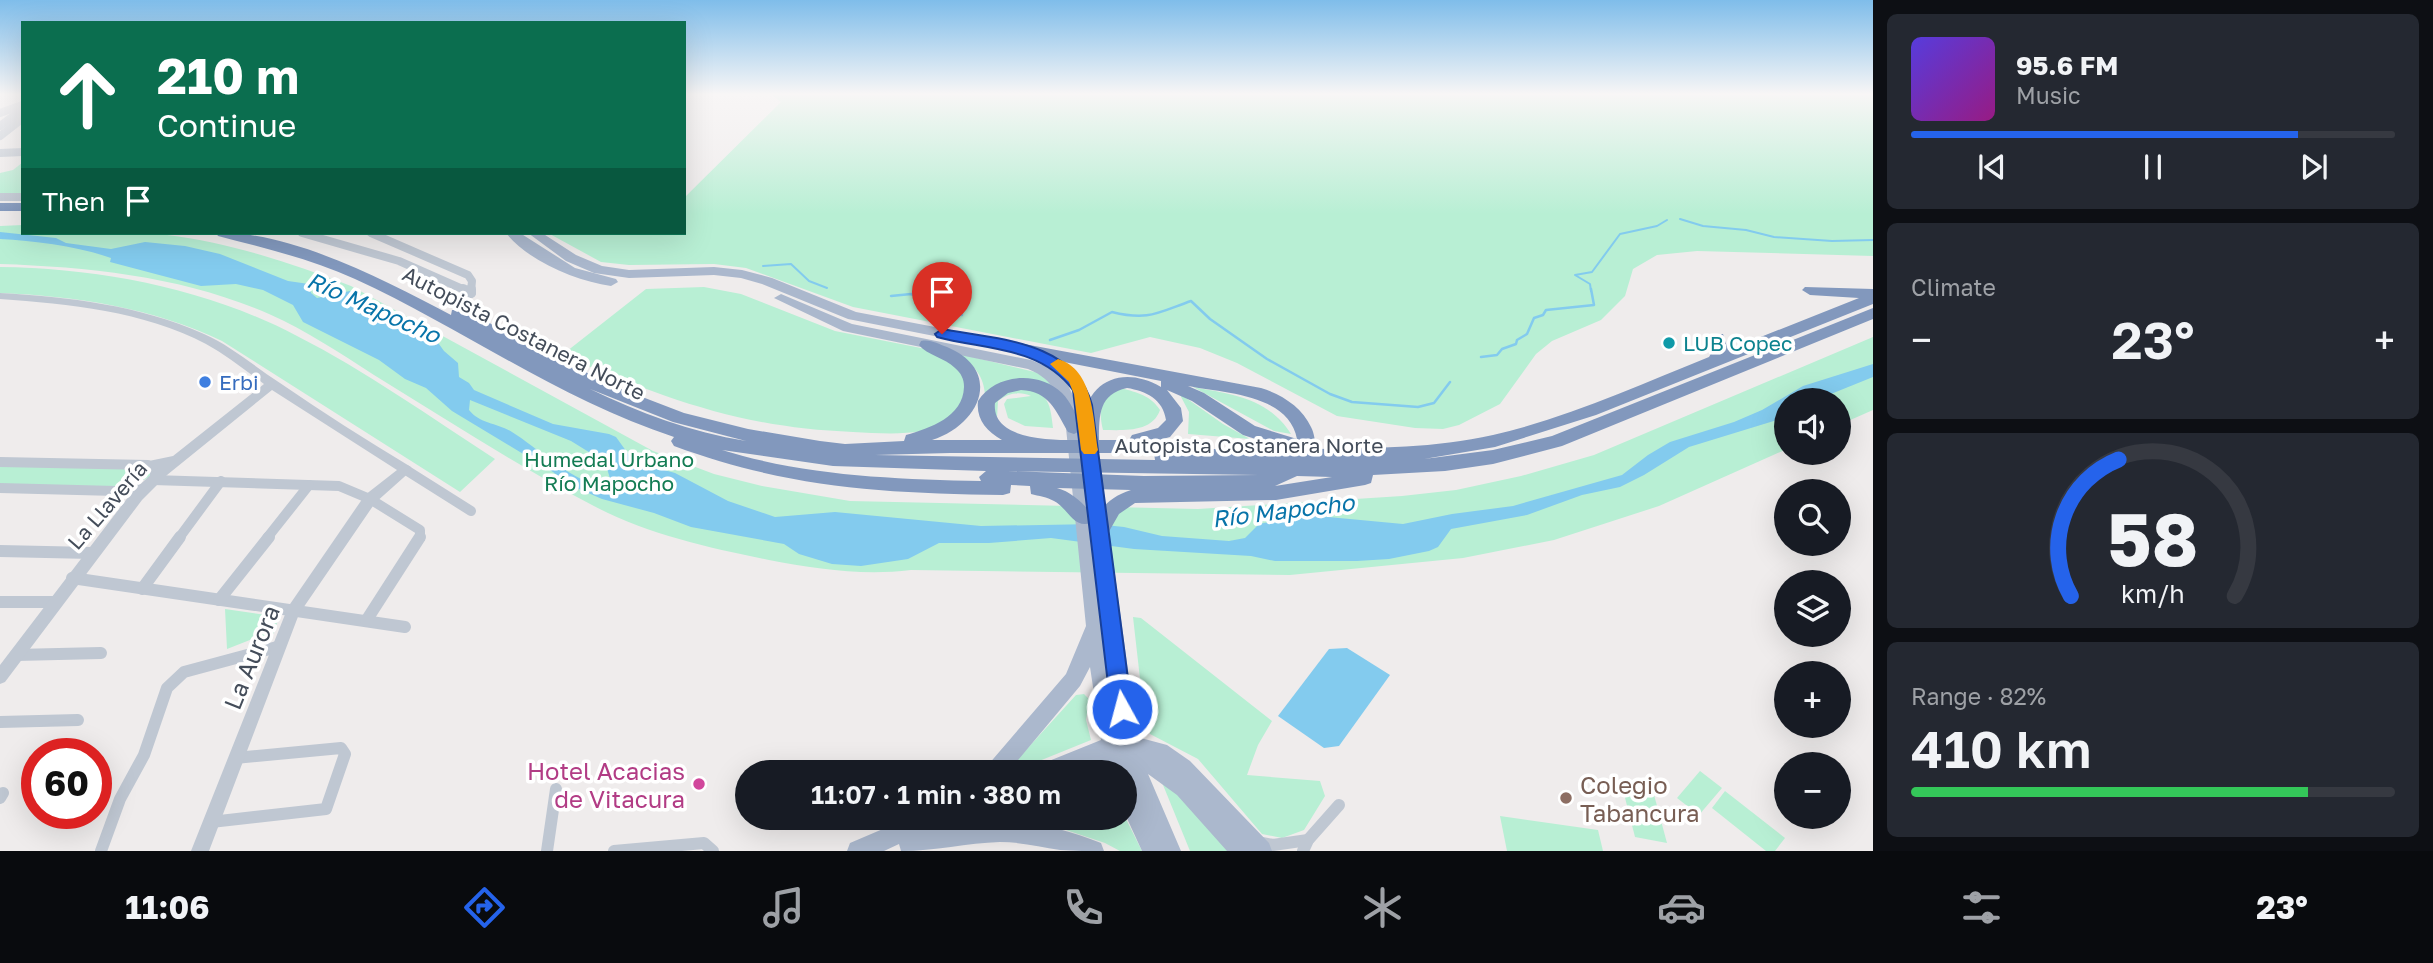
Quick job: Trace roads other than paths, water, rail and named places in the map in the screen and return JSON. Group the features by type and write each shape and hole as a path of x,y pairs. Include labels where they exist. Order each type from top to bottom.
{"highway":[{"path":"0,207 21,207"},
{"path":"0,215 21,214"},
{"name":"Autopista Costanera Norte","path":"231,235 291,251 357,275 618,409 671,429 726,444 793,456 864,463 1310,470 1419,467 1493,457 1563,439 1873,313"},
{"name":"Autopista Costanera Norte","path":"268,235 326,252 377,272 631,400 709,427 770,440 846,450 913,453 1302,449 1351,456 1434,452 1510,437 1580,415 1873,296"},
{"path":"1810,290 1873,296"},
{"path":"1715,362 1720,352 1717,338"},
{"path":"770,440 903,441 948,428 967,409 972,398 972,382 954,358 927,345"},
{"path":"1043,353 1172,384 1198,397 1259,436 1289,445 1351,456"},
{"path":"726,444 770,460 836,469 1109,485 1250,483 1286,475 1301,462 1303,428 1296,417 1261,394 1043,353 1020,356"},
{"path":"846,450 913,446 1051,446 1086,438 1146,439 1163,433 1174,416 1171,402 1160,392 1145,385 1126,383 1112,386 1096,400 1086,438"},
{"path":"1051,446 1018,440 997,429 986,412 989,397 998,390 1013,385 1041,387 1058,398 1086,438 1197,448 1302,449"},
{"path":"618,409 704,452 774,472 860,484 1052,492 1066,499 1084,518"},
{"path":"1100,530 1111,509 1124,500 1140,496 1297,491 1419,467"}],"main road":[{"path":"515,235 558,266 587,278 618,283 704,281 747,286 770,293 848,328 927,345 1020,356"},
{"path":"537,235 571,258 599,270 629,274 713,271 742,274 853,316 1020,356 1058,379 1086,438 1084,518 1123,760"},
{"path":"1005,760 1073,680 1087,654 1099,616 1100,530 1086,478"},
{"path":"1075,760 1104,748 1136,746 1160,752 1183,768 1252,847"},
{"path":"1137,763 1159,769 1252,847"},
{"path":"1137,795 1170,851"},
{"path":"1137,806 1153,851"},
{"path":"858,851 907,830"},
{"path":"903,848 944,830"},
{"path":"903,848 951,835 1012,831 1048,835 1093,851"}],"street":[{"path":"0,153 21,152"},
{"path":"0,158 21,157"},
{"path":"0,197 21,197"},
{"path":"309,235 366,251 460,293 471,293 472,281 468,275 376,235"},
{"path":"0,296 89,306 175,326 217,345 271,384 471,511"},
{"name":"La Llavería","path":"0,677 92,552 151,482 271,384"},
{"path":"0,462 148,465 163,464 179,458"},
{"path":"148,465 155,470 151,482"},
{"name":"La Aurora","path":"200,851 293,611 370,499 406,470"},
{"path":"142,589 221,481"},
{"path":"0,488 221,481 345,487 370,499 420,530 421,534 366,621"},
{"path":"219,600 309,485"},
{"path":"0,551 92,552"},
{"path":"72,579 405,627"},
{"path":"0,602 55,602"},
{"path":"101,851 120,799 144,755 167,688 184,672 277,647"},
{"path":"16,655 101,653"},
{"path":"0,722 78,720"},
{"path":"211,822 326,809 345,754 341,748 235,758"},
{"path":"547,851 556,789"},
{"path":"1252,847 1306,846 1339,805"},
{"path":"614,851 704,844 713,851"}],"water":[{"name":"Río Mapocho","path":"0,232 56,238 66,243 111,249 145,242 185,246 220,254 288,281 309,284 311,293 317,298 350,291 357,293 431,333 444,351 458,363 459,377 474,390 553,424 609,434 616,437 629,455 639,463 675,473 728,501 775,517 835,512 981,526 1095,524 1124,527 1162,536 1229,541 1245,538 1259,524 1307,515 1403,524 1513,506 1622,475 1670,442 1734,422 1774,403 1774,421 1689,447 1620,487 1582,495 1527,515 1451,529 1438,547 1389,559 1275,561 1251,556 1134,549 1051,538 989,543 939,543 908,559 861,566 832,564 799,554 784,544 691,527 654,513 602,499 570,485 452,411 426,388 405,379 379,360 303,322 293,305 263,290 236,284 201,286 110,262 111,258 70,247 0,239","holes":["470,400 571,441 605,462 612,485 600,485 573,475 512,432 473,415 469,410"]},
{"path":"1873,364 1873,377 1846,388 1800,388"},
{"path":"1347,648 1390,675 1339,746 1324,748 1278,716 1329,649"}],"waterway":[{"path":"1680,219 1703,226 1746,230 1774,237 1832,241 1873,240"},
{"path":"1591,291 1590,284 1575,275 1592,272 1620,234 1657,226 1667,220"},
{"path":"763,266 791,264 809,281 827,288"},
{"path":"1481,357 1497,355 1502,349 1516,344 1517,340 1527,334 1534,318 1543,315 1546,310 1594,305 1591,289"},
{"path":"891,296 911,294 962,315"},
{"path":"1050,340 1079,330 1112,312 1144,316 1191,301 1210,319 1267,359 1330,394 1352,402 1418,407 1434,403 1450,382"}],"place":[{"name":"LUB Copec","path":"1669,343"},
{"name":"Erbi","path":"205,382"},
{"name":"Hotel Acacias de Vitacura","path":"699,784"},
{"name":"Colegio Tabancura","path":"1566,798"}],"park label":[{"name":"Humedal Urbano Río Mapocho","path":"609,471"}]}
